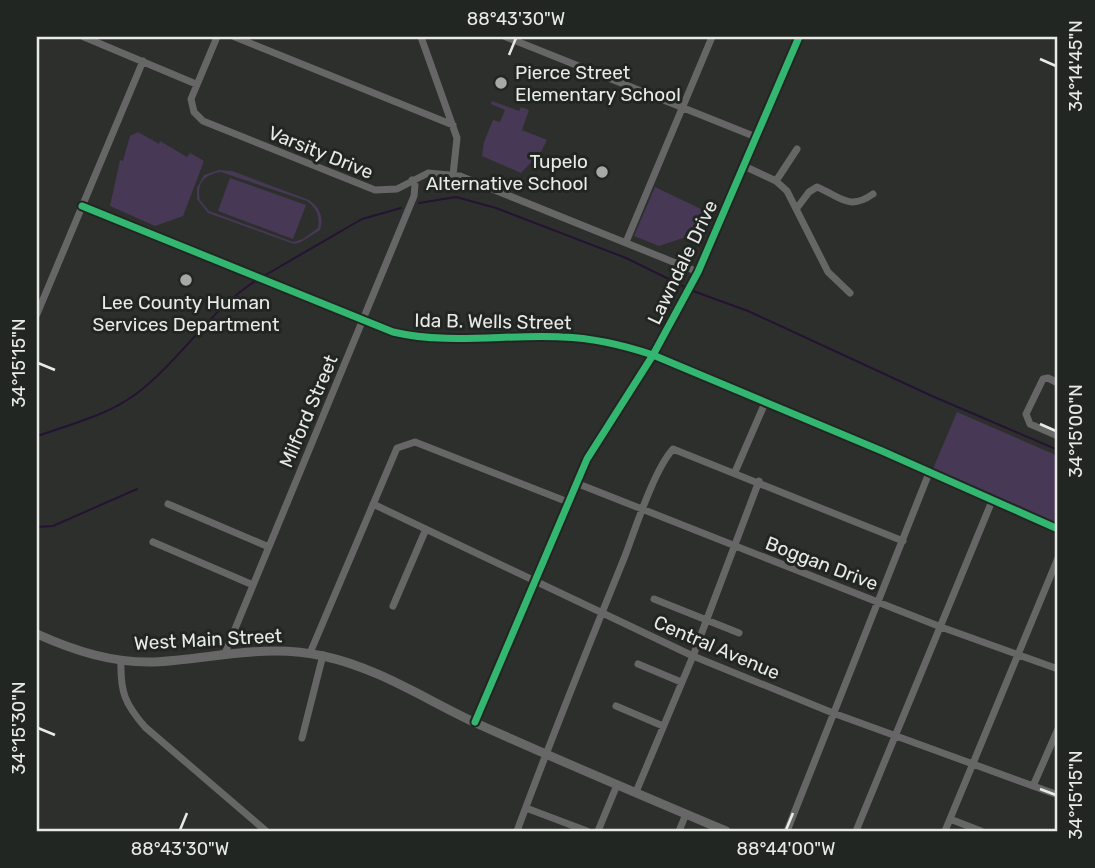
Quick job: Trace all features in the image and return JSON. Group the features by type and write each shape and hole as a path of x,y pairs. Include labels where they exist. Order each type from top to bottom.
{"main road":[{"name":"West Main Street","path":"37,634 79,652 121,660 154,662 262,650 323,656 375,672 475,722 726,831"}],"street":[{"path":"84,37 196,84 217,37"},
{"path":"235,37 453,125"},
{"path":"421,37 453,125 457,149 453,175"},
{"path":"506,37 757,137"},
{"path":"626,242 712,37"},
{"name":"Lawndale Drive","path":"475,722 587,459 653,355 698,272 799,37"},
{"path":"37,314 143,61"},
{"name":"Varsity Drive","path":"196,84 191,106 203,121 368,188 389,191 428,173 453,175 698,272"},
{"path":"776,181 797,149"},
{"path":"744,166 776,181 787,191 828,272 849,293"},
{"name":"Milford Street","path":"225,653 414,196 415,186 412,180"},
{"path":"797,208 809,192 817,187 855,204 873,194"},
{"name":"Ida B. Wells Street","path":"82,206 393,332 430,339 562,337 615,343 653,355 882,451 1058,529"},
{"path":"1058,383 1048,378 1043,379 1026,414 1030,424 1058,436"},
{"path":"735,472 765,403"},
{"path":"310,653 397,448 415,442 568,502"},
{"path":"517,831 643,510 665,457 673,449 759,481 903,541"},
{"path":"787,831 929,473"},
{"path":"636,792 693,656 759,481"},
{"name":"Boggan Drive","path":"576,483 941,628 1058,669"},
{"path":"856,831 992,501"},
{"path":"168,504 269,547"},
{"name":"Central Avenue","path":"373,504 693,656 833,713 1058,795"},
{"path":"393,606 426,530"},
{"path":"153,542 253,584"},
{"path":"945,831 1058,558"},
{"path":"654,599 739,633"},
{"path":"302,738 323,656"},
{"path":"121,660 120,681 124,700 131,712 266,831"},
{"path":"638,664 681,682"},
{"path":"616,706 663,726"},
{"path":"1033,786 1058,729"},
{"path":"598,831 617,785"},
{"path":"526,808 587,831"},
{"path":"678,831 686,814"},
{"path":"950,818 981,831"}],"shaded area":[{"path":"492,101 519,111 521,107 529,110 522,130 547,140 541,152 521,173 482,156 484,142 493,120 500,122 505,110 491,104"},
{"path":"138,132 187,157 190,153 204,161 183,216 155,226 110,206 120,160 123,161 130,136"},
{"path":"219,170 232,171 309,200 320,213 320,230 294,244 208,213 197,199 197,188 204,175","holes":["221,172 307,201 317,213 318,228 303,239 293,242 209,211 200,200 199,189 206,177"]},
{"path":"230,178 306,205 293,239 218,211"},
{"path":"655,187 703,210 689,236 659,246 634,236"},
{"path":"957,412 1058,456 1058,524 932,471"}],"waterway":[{"path":"419,203 456,197 496,208 626,258 685,287"},
{"path":"262,277 362,219 401,208"},
{"path":"37,436 101,414 136,394 167,366 209,320 257,280"},
{"path":"693,291 748,311 932,396 1058,450"},
{"path":"37,527 53,526 137,489"}],"cycle path":[{"path":"475,722 587,459 653,355 698,272 799,37"},
{"path":"82,206 393,332 435,338 574,338 608,343 653,355 882,451 1058,529"}],"place":[{"name":"Pierce Street Elementary School","path":"501,83"},
{"name":"Tupelo Alternative School","path":"602,172"},
{"name":"Lee County Human Services Department","path":"186,280"}]}
